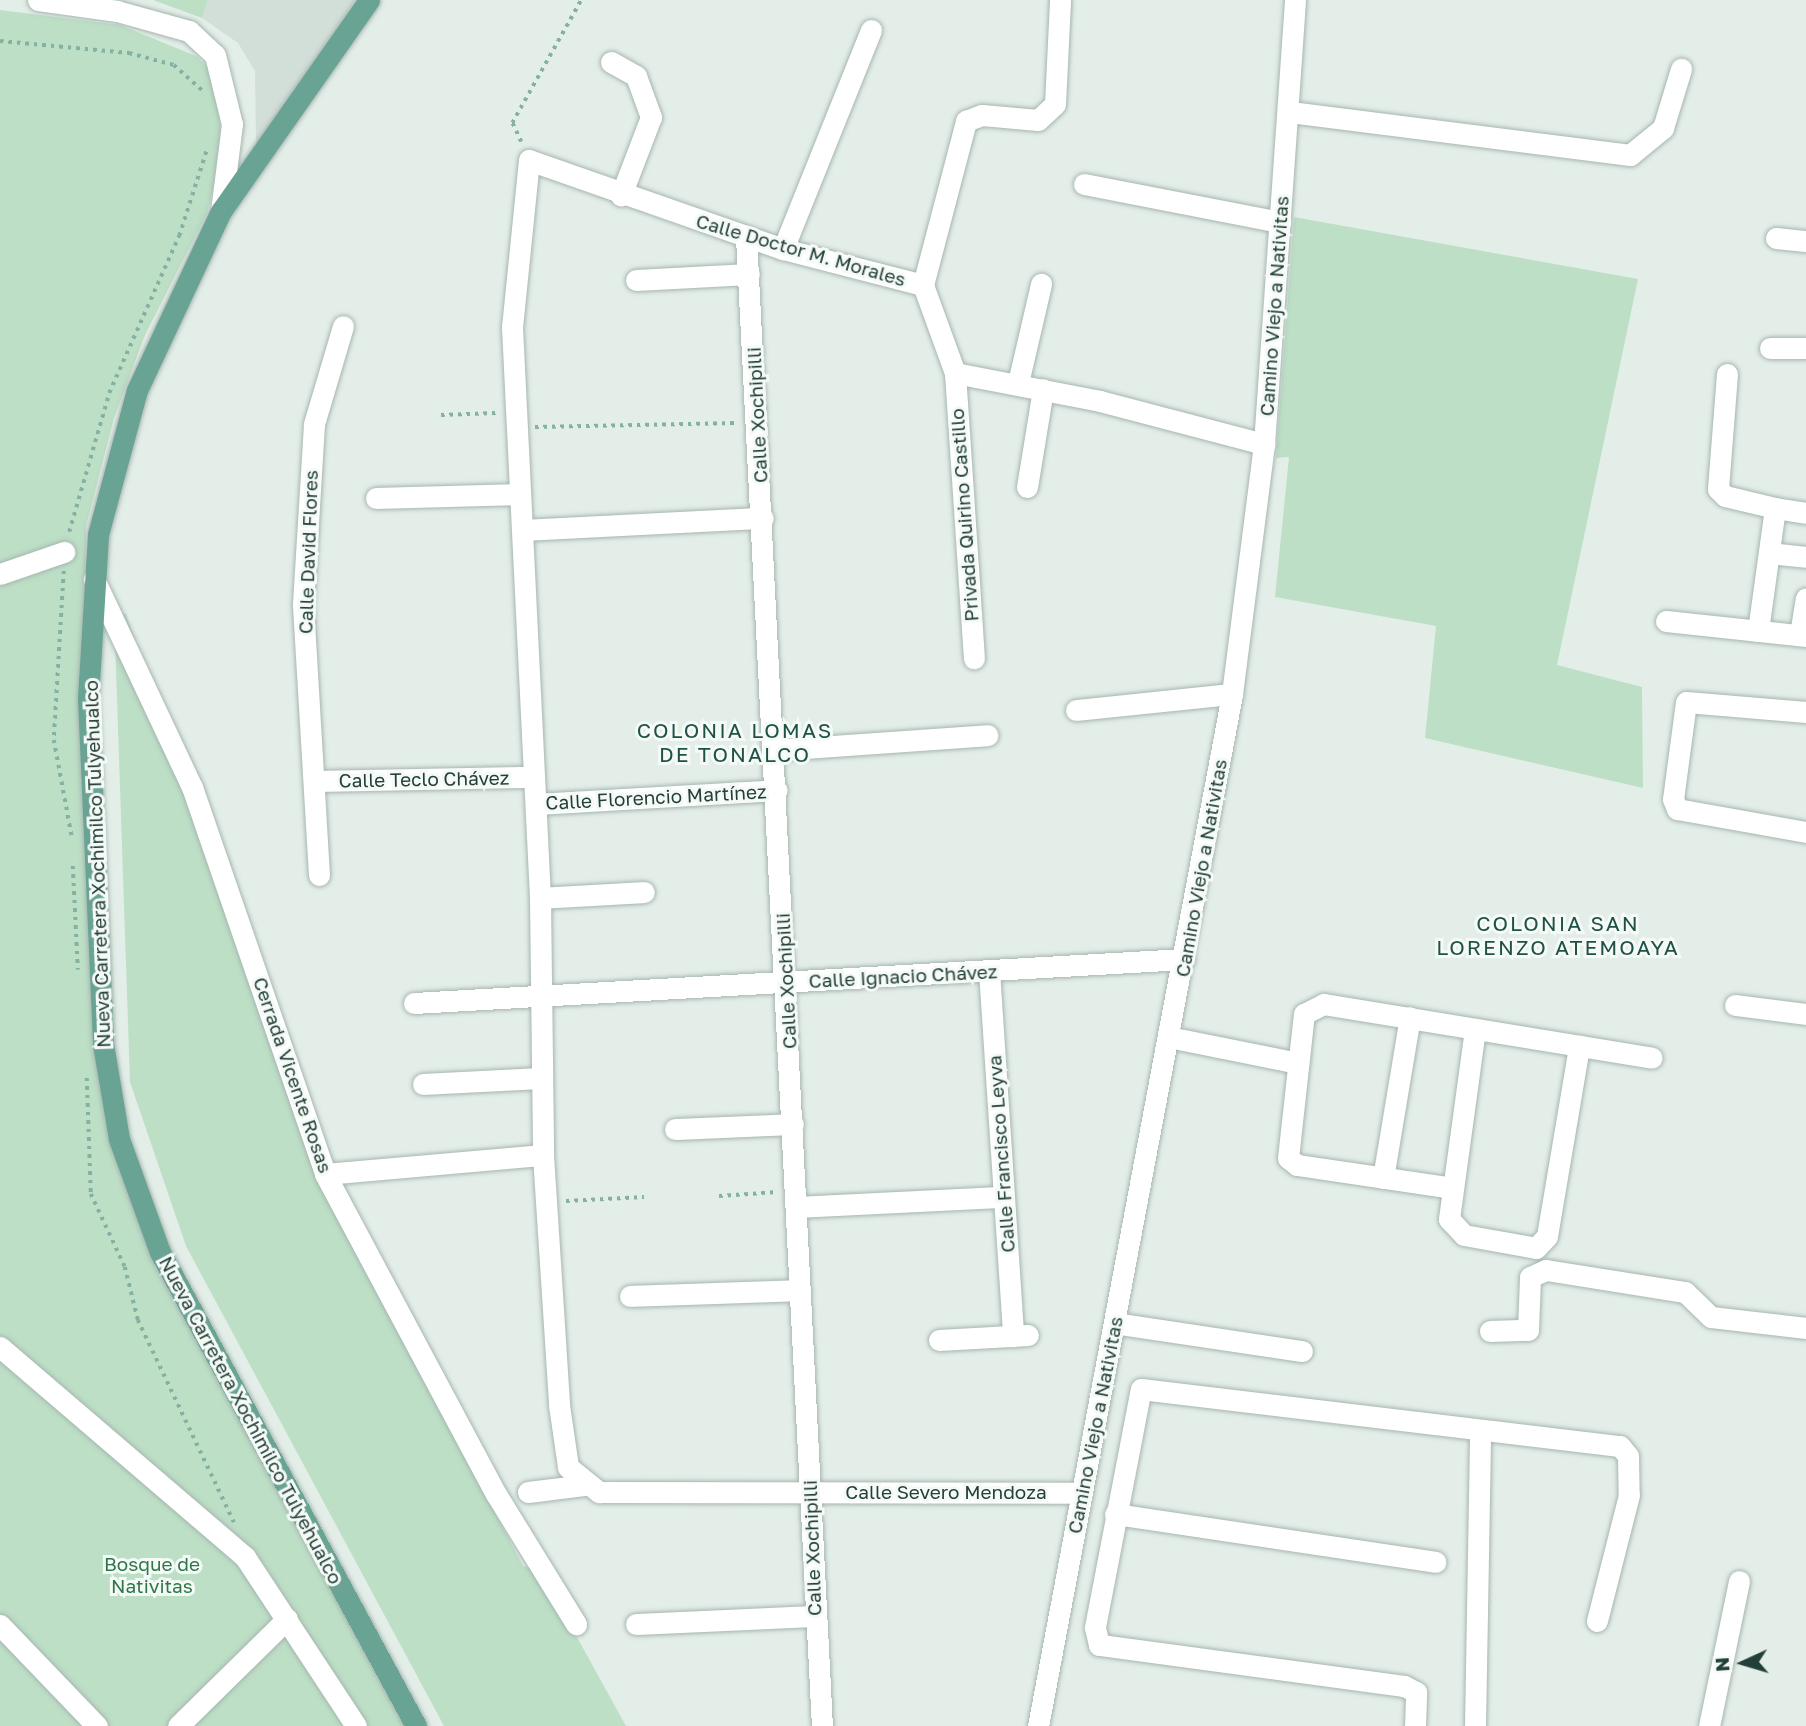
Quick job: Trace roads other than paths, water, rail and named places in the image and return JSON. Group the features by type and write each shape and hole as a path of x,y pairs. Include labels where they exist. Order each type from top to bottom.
{"main road":[{"name":"Nueva Carretera Xochimilco Tulyehualco","path":"369,0 221,211 136,390 110,479 94,579 88,698 103,1044 119,1139 160,1252 416,1726"}],"street":[{"path":"38,0 117,11 189,31 215,55 229,89 232,124 221,211"},
{"path":"923,285 966,121 982,115 1038,120 1055,104 1060,0"},
{"name":"Camino Viejo a Nativitas","path":"1038,1726 1232,694 1264,444 1290,112 1295,0"},
{"path":"783,249 871,30"},
{"path":"611,62 636,76 651,117 621,195"},
{"path":"1290,112 1630,155 1663,128 1681,69"},
{"name":"Calle Doctor M. Morales","path":"520,494 512,327 529,160 621,195 783,249 923,285 955,373"},
{"path":"1083,184 1280,222"},
{"name":"Calle Xochipilli","path":"746,237 787,983 814,1616 822,1726"},
{"path":"1776,238 1806,241"},
{"path":"636,280 749,274"},
{"path":"1018,383 1041,284"},
{"name":"Calle David Flores","path":"319,875 303,604 314,424 343,326"},
{"path":"1770,348 1806,348"},
{"path":"955,373 1018,383 1264,444"},
{"name":"Privada Quirino Castillo","path":"955,373 974,658"},
{"path":"1727,374 1718,489 1725,496 1806,513"},
{"path":"1027,486 1043,389"},
{"path":"376,498 520,494 540,898 538,1000 546,1202 568,1468 584,1485"},
{"path":"1758,631 1775,508"},
{"path":"523,530 762,518"},
{"path":"0,574 64,552"},
{"path":"1769,553 1806,557"},
{"name":"Cerrada Vicente Rosas","path":"94,579 192,787 325,1174 496,1494 576,1624"},
{"path":"1667,621 1803,635 1806,598"},
{"path":"1076,710 1232,694"},
{"path":"1806,712 1686,702 1673,799 1677,809 1806,832"},
{"path":"775,750 987,735"},
{"name":"Calle Teclo Chávez","path":"314,781 533,777"},
{"name":"Calle Florencio Martínez","path":"536,804 777,790"},
{"path":"540,898 644,892"},
{"name":"Calle Ignacio Chávez","path":"414,1003 538,1000 1184,959"},
{"name":"Calle Francisco Leyva","path":"939,1340 1020,1335 1004,1196 989,971"},
{"path":"1735,1005 1806,1014"},
{"path":"1453,1188 1297,1165 1288,1158 1304,1014 1313,1006 1409,1017 1652,1058"},
{"path":"1383,1178 1409,1017"},
{"path":"1475,1029 1453,1188 1451,1227 1536,1248 1547,1236 1579,1046"},
{"path":"1169,1037 1298,1063"},
{"path":"423,1084 540,1078"},
{"path":"675,1129 793,1124"},
{"path":"325,1174 543,1155"},
{"path":"796,1199 1004,1196"},
{"path":"1490,1331 1528,1330 1530,1278 1546,1270 1685,1292 1711,1317 1806,1328"},
{"path":"630,1296 800,1290"},
{"path":"1114,1323 1302,1351"},
{"path":"0,1347 245,1557 356,1726"},
{"path":"1415,1726 1416,1692 1404,1686 1099,1645 1095,1627 1136,1402 1142,1389 1154,1385 1480,1431 1620,1446 1628,1456 1629,1495 1597,1621"},
{"path":"1475,1726 1480,1431"},
{"name":"Calle Severo Mendoza","path":"528,1492 584,1485 599,1492 1082,1493"},
{"path":"1115,1514 1435,1562"},
{"path":"1709,1726 1739,1581"},
{"path":"636,1624 814,1616"},
{"path":"178,1726 287,1619"},
{"path":"0,1625 97,1726"}],"district":[{"name":"COLONIA LOMAS DE TONALCO","path":"735,742"},
{"name":"COLONIA SAN LORENZO ATEMOAYA","path":"1558,935"}],"park label":[{"name":"Bosque de Nativitas","path":"152,1575"}]}
